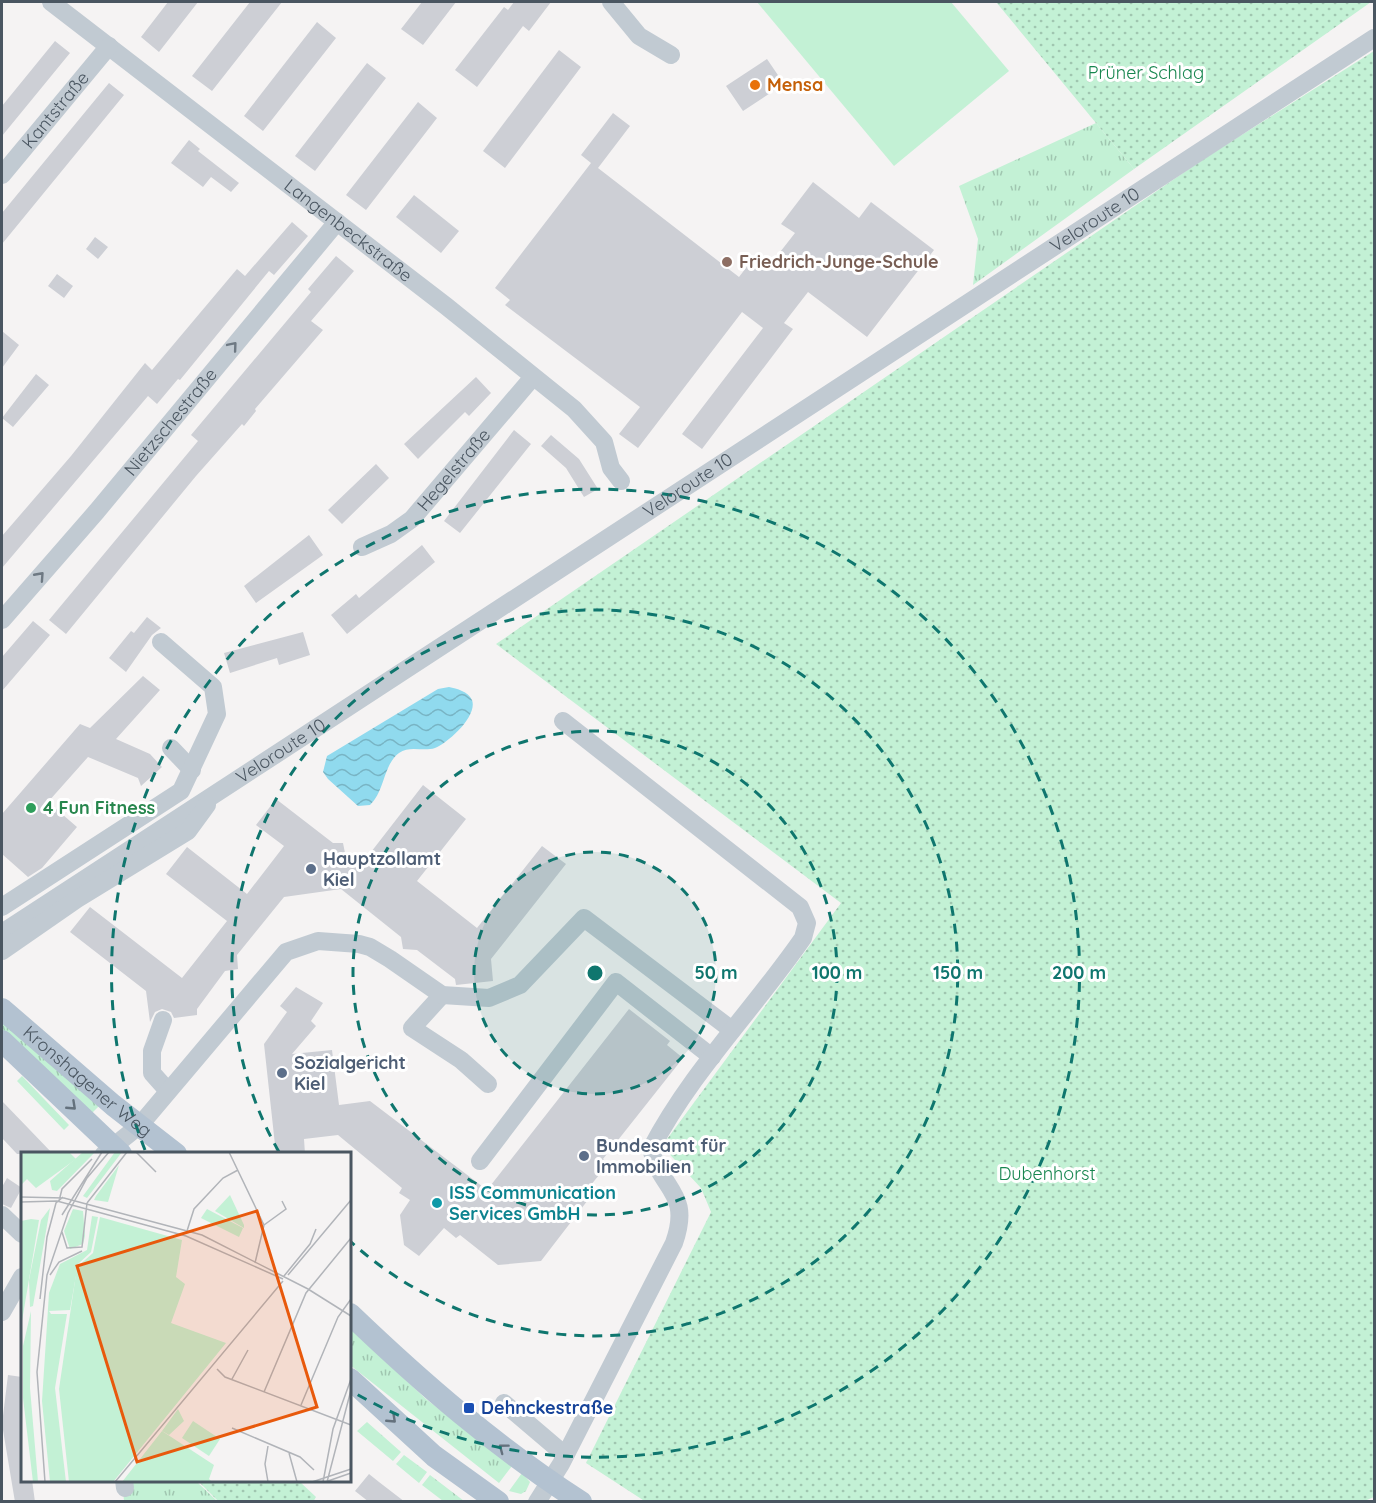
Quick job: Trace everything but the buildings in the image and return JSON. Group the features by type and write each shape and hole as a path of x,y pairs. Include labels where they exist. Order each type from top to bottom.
{"main road":[{"name":"Kronshagener Weg","path":"2,1009 174,1152"},
{"name":"Kronshagener Weg","path":"2,1041 113,1151"},
{"path":"351,1315 417,1379 464,1419 580,1502"},
{"path":"351,1380 434,1456 498,1502"}],"street":[{"name":"Langenbeckstraße","path":"51,2 337,222 574,409 604,442 611,468 621,481"},
{"path":"611,2 639,36 671,55"},
{"name":"Veloroute 10","path":"2,933 1374,38"},
{"name":"Kantstraße","path":"2,175 109,46"},
{"name":"Nietzschestraße","path":"2,620 97,511 337,222"},
{"name":"Hegelstraße","path":"362,547 391,534 412,519 533,377"},
{"path":"2,907 181,791 217,714 213,687 161,642"},
{"path":"537,1502 565,1455 674,1243 681,1224 681,1208 654,1162 651,1149 664,1124 732,1030 782,953 803,938 807,923 800,907 563,721"},
{"path":"171,748 192,770"},
{"path":"2,951 77,899 188,831 215,794"},
{"path":"113,1151 140,1125 286,952 318,941 336,941 370,947 442,995 489,998 520,985 584,918 732,1030"},
{"path":"480,1161 616,982 712,1057"},
{"path":"442,995 412,1028 461,1060 488,1084"},
{"path":"163,1020 152,1052 152,1073 168,1091"},
{"path":"2,1215 21,1233"},
{"path":"2,1312 21,1279"},
{"path":"504,1403 565,1455"}],"green space":[{"path":"757,2 951,2 1009,71 894,166"},
{"name":"Prüner Schlag","path":"996,2 1371,2 1134,169"},
{"name":"Dubenhorst","path":"1374,51 1374,1497 1362,1502 646,1502 586,1463 711,1212 701,1188 662,1146 841,903 496,644 1202,160"},
{"path":"1096,123 1134,169 973,285 978,239 959,186"},
{"path":"2,1020 101,1104 92,1113 2,1032"},
{"path":"22,1076 69,1125 64,1130 17,1081"},
{"path":"351,1329 426,1399 512,1466 499,1483 351,1366"},
{"path":"367,1422 401,1452 393,1461 357,1431"},
{"path":"404,1455 427,1472 419,1483 396,1464"},
{"path":"522,1473 530,1482 526,1491 521,1494 509,1491"},
{"path":"430,1475 464,1501 443,1501 422,1485"},
{"path":"122,1482 197,1482 217,1501 124,1501"},
{"path":"199,1482 300,1482 316,1497 313,1502 218,1501"}],"water":[{"path":"449,687 465,692 470,697 473,706 471,714 461,728 441,745 435,748 408,749 399,753 390,764 379,793 370,805 358,806 328,779 323,772 327,756 438,689"}],"place":[{"name":"Mensa","path":"755,85"},
{"name":"Friedrich-Junge-Schule","path":"727,262"},
{"name":"4 Fun Fitness","path":"31,808"},
{"name":"Hauptzollamt Kiel","path":"311,869"},
{"name":"Sozialgericht Kiel","path":"282,1073"},
{"name":"Bundesamt für Immobilien","path":"584,1156"},
{"name":"ISS Communication Services GmbH","path":"437,1203"},
{"name":"Dehnckestraße","path":"469,1408"}]}
